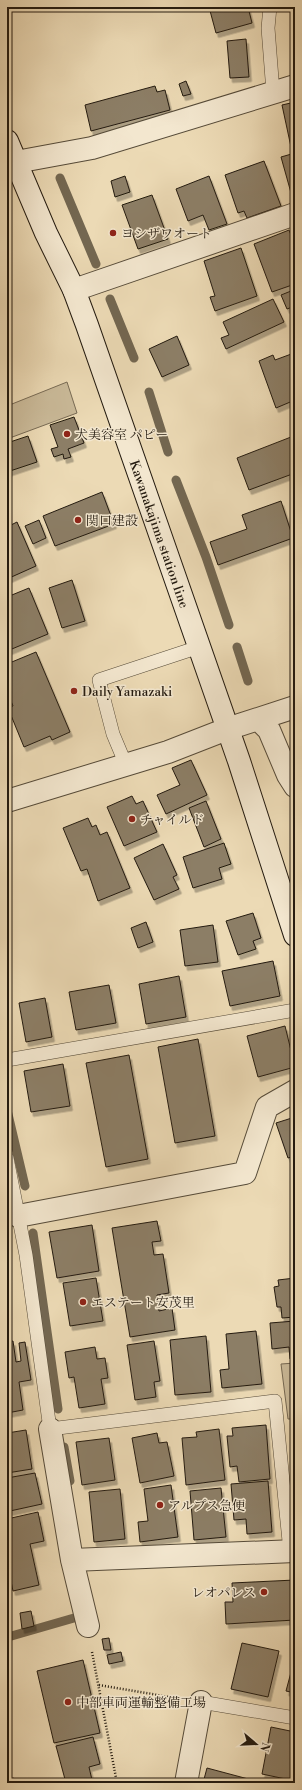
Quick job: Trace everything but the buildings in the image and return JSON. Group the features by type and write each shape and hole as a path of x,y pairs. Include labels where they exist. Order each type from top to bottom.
{"street":[{"path":"16,162 92,148 295,86"},
{"name":"Kawanakajima station line","path":"7,140 46,233 74,290 199,647 295,935"},
{"path":"74,290 295,214"},
{"path":"7,801 168,752 227,729 295,707"},
{"path":"258,719 269,730 288,775 295,786"},
{"path":"18,1216 245,1173 266,1107 295,1090"},
{"path":"50,1429 72,1560 88,1626"},
{"path":"72,1560 293,1551"},
{"path":"186,1783 192,1700"}],"lane":[{"path":"270,7 268,28 273,92"},
{"path":"126,765 113,734 99,680 199,647"},
{"path":"7,1060 295,1010"},
{"path":"7,1158 26,1255 50,1429 275,1401 293,1551"},
{"path":"192,1700 295,1718"}],"path":[{"path":"88,1626 117,1783"},
{"path":"99,1685 192,1700"}],"shaded area":[{"path":"67,382 77,413 7,439 7,406"},
{"path":"295,1363 295,1419 288,1419 281,1364"}],"waterway":[{"path":"60,178 96,264"},
{"path":"110,299 134,358"},
{"path":"149,392 168,452"},
{"path":"176,480 206,557 229,625"},
{"path":"237,647 248,681"},
{"path":"7,1110 25,1186"},
{"path":"33,1233 58,1409"},
{"path":"64,1447 70,1481"},
{"path":"7,1633 8,1637 74,1618"}],"railway":[{"path":"7,1765 14,1783"}],"place":[{"name":"ヨシザワオート","path":"113,233"},
{"name":"犬美容室 パピー","path":"67,434"},
{"name":"関口建設","path":"78,520"},
{"name":"Daily Yamazaki","path":"74,691"},
{"name":"チャイルド","path":"132,819"},
{"name":"エステート安茂里","path":"83,1302"},
{"name":"アルプス急便","path":"160,1505"},
{"name":"レオパレス","path":"264,1592"},
{"name":"中部車両運輸整備工場","path":"68,1702"}]}
